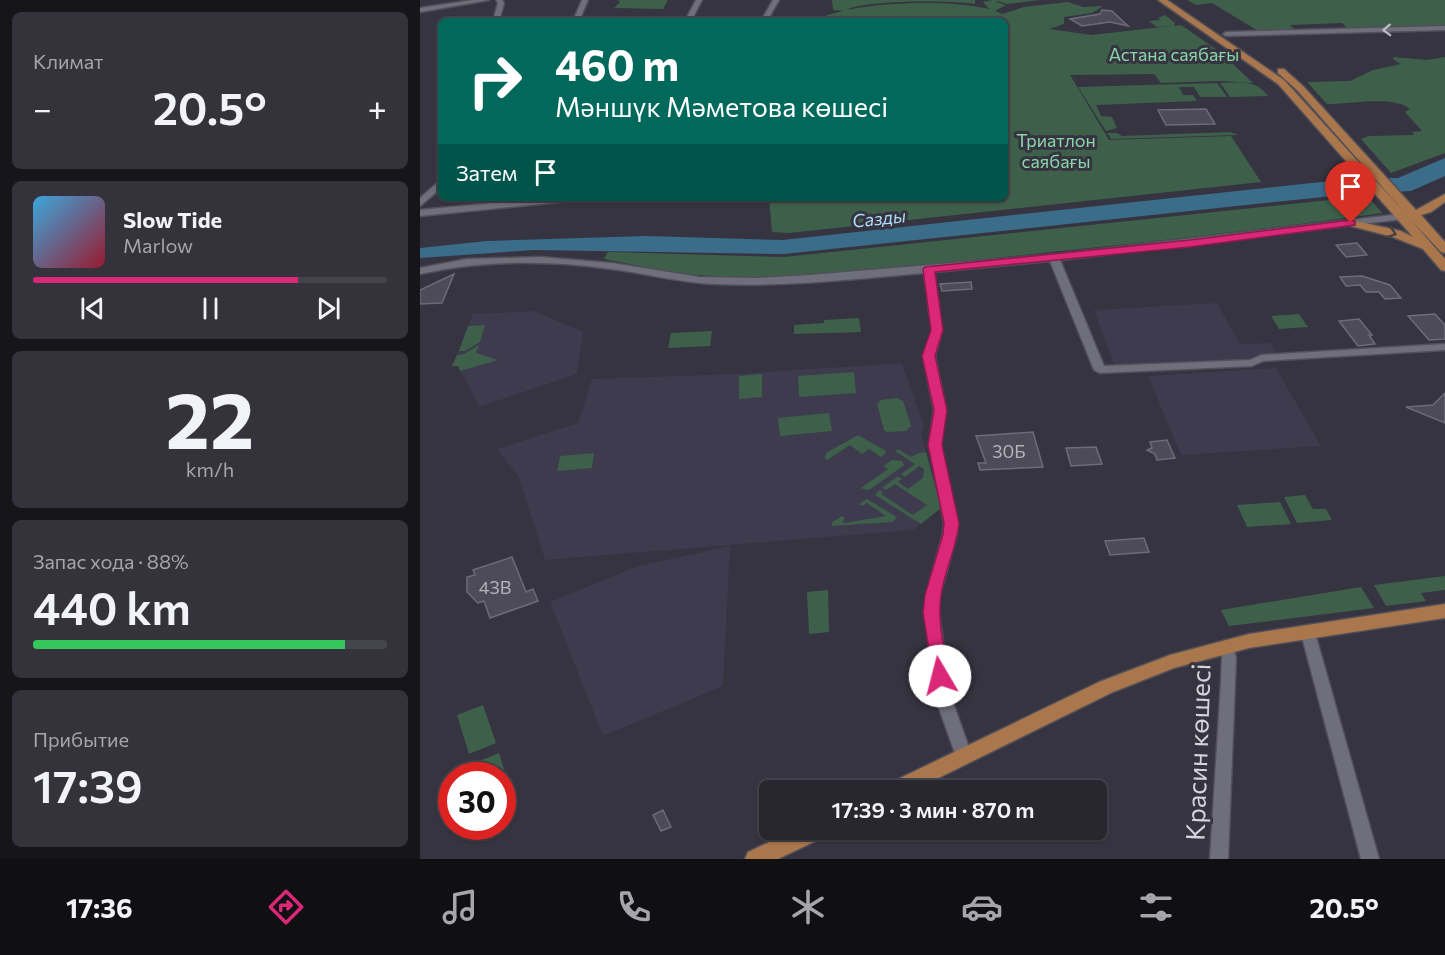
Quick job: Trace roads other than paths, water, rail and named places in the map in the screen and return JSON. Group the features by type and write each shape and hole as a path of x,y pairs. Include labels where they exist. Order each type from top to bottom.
{"main road":[{"path":"1162,0 1281,82 1401,217 1441,257"},
{"path":"1174,0 1263,58 1300,88 1399,197 1414,215 1441,257"},
{"path":"1281,82 1300,88"},
{"path":"1321,127 1330,134 1345,138"},
{"path":"1401,217 1427,210 1445,197"},
{"path":"1351,223 1397,234 1441,257"},
{"path":"915,780 1124,678 1170,662 1226,646 1445,611"},
{"path":"756,859 795,840"}],"street":[{"path":"421,11 449,3 486,0"},
{"path":"497,18 501,3 499,0"},
{"path":"577,18 585,0"},
{"path":"690,18 699,0"},
{"path":"766,18 776,0"},
{"path":"1226,34 1445,28"},
{"path":"420,203 438,186"},
{"path":"420,213 540,201"},
{"path":"420,271 446,265 513,259 585,263 663,276 728,282 1054,258 1401,217"},
{"path":"1054,258 1100,370 1252,363 1261,358 1445,346"},
{"path":"929,269 937,330 929,356 940,410 935,445 951,523 933,595 932,613 943,697 964,756"},
{"path":"1308,633 1370,859"},
{"name":"Красин көшесі","path":"1218,859 1229,682 1229,657 1226,646"}],"water":[{"path":"1445,158 1445,176 1411,191 1332,196 784,254 534,250 420,258 420,248 487,241 646,236 783,240 1361,178 1398,178"}],"park label":[{"name":"Астана саябағы","path":"1174,54"},
{"name":"Триатлон саябағы","path":"1056,150"}],"water label":[{"name":"Сазды","path":"879,218"}]}
